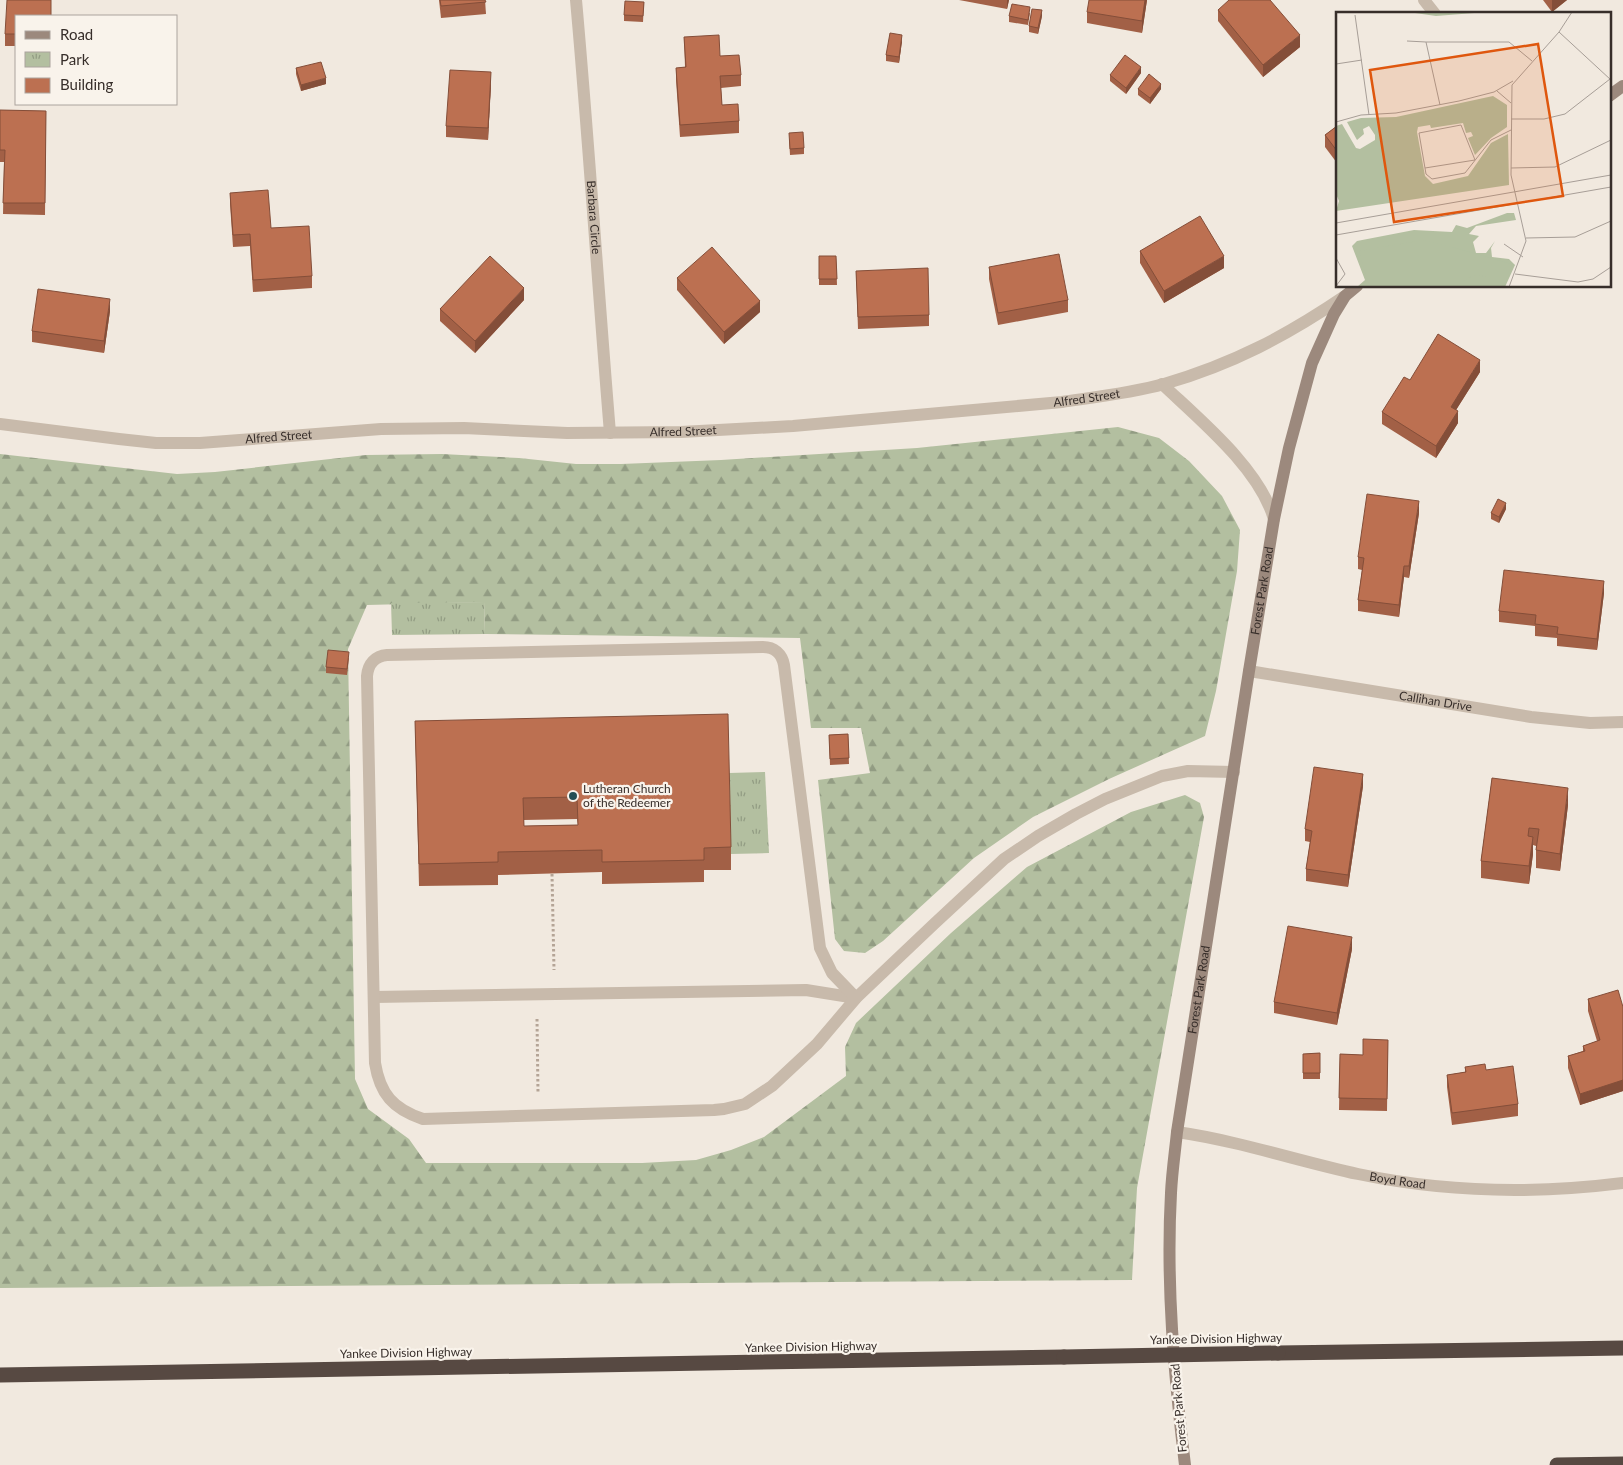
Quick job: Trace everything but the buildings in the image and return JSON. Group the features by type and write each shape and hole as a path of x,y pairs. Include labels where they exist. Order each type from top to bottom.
{"highway":[{"name":"Yankee Division Highway","path":"0,1375 1623,1348"},
{"path":"1557,1465 1623,1464"}],"street":[{"name":"Barbara Circle","path":"576,0 590,158 599,307 610,433"},
{"path":"1424,0 1433,12"},
{"path":"1610,95 1623,86"},
{"name":"Forest Park Road","path":"1185,1465 1179,1415 1169,1260 1171,1190 1177,1132 1274,519 1289,448 1307,380 1324,333 1345,296 1355,288"},
{"name":"Alfred Street","path":"0,424 119,439 179,443 221,442 381,429 464,428 516,432 681,432 793,426 981,410 1062,402 1162,384 1234,359 1270,342 1296,328 1345,296"},
{"path":"1162,384 1232,452 1266,498 1274,519"},
{"path":"856,998 832,973 820,948 784,664 782,657 777,652 767,646 387,655 376,658 370,664 367,676 377,1074 386,1095 402,1111 423,1119 719,1110 745,1104 772,1086 811,1050 856,998 1004,859 1076,814 1105,799 1162,776 1188,771 1234,772"},
{"name":"Callihan Drive","path":"1249,671 1531,718 1590,723 1623,722"},
{"path":"374,997 806,990 856,998"},
{"name":"Boyd Road","path":"1177,1132 1233,1142 1360,1175 1420,1184 1524,1190 1579,1188 1623,1183"}],"path":[{"path":"552,874 554,994"},
{"path":"536,994 539,1116"}],"green space":[{"path":"1118,427 1159,438 1189,461 1222,496 1240,530 1237,571 1216,691 1205,736 1109,779 1033,817 974,858 883,941 865,953 844,951 835,939 818,780 870,773 861,728 811,728 800,638 485,634 484,602 367,605 348,649 355,1079 368,1109 409,1139 426,1163 642,1163 696,1160 731,1150 764,1137 846,1076 845,1047 856,1023 951,933 1027,867 1131,812 1185,795 1200,803 1204,817 1137,1188 1132,1280 0,1288 0,454 177,474 215,472 366,455 442,454 519,458 576,464 621,464 917,448"},
{"path":"484,602 485,634 392,635 391,603"},
{"path":"765,772 769,853 731,854 729,773"}],"place":[{"name":"Lutheran Church of the Redeemer","path":"573,796"}]}
